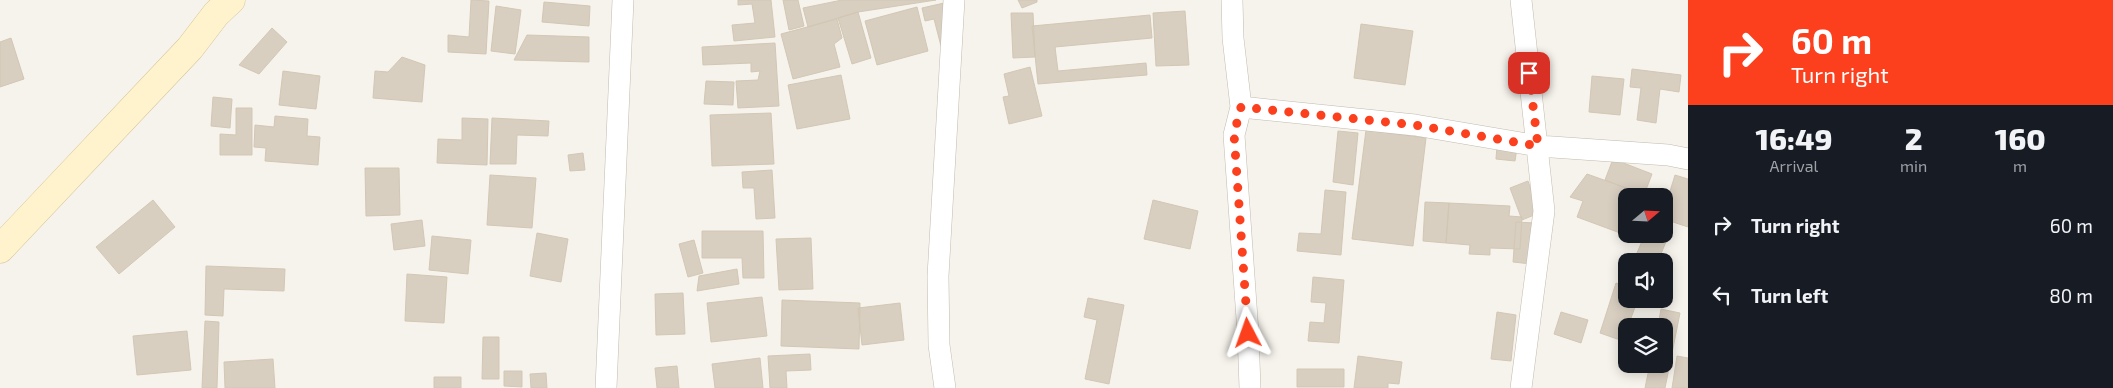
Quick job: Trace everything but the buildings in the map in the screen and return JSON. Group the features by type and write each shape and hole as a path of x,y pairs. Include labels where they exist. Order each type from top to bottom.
{"street":[{"path":"0,249 190,48 216,14 231,0"},
{"path":"606,388 623,0"},
{"path":"945,388 940,345 938,276 954,0"},
{"path":"1232,0 1233,38 1241,107 1234,134 1250,388"},
{"path":"1521,0 1544,211 1521,388"},
{"path":"1241,107 1415,125 1538,146 1668,155 1688,159"}],"route":[{"path":"1248,333 1234,134 1241,107 1415,125 1538,146 1529,73"}]}
